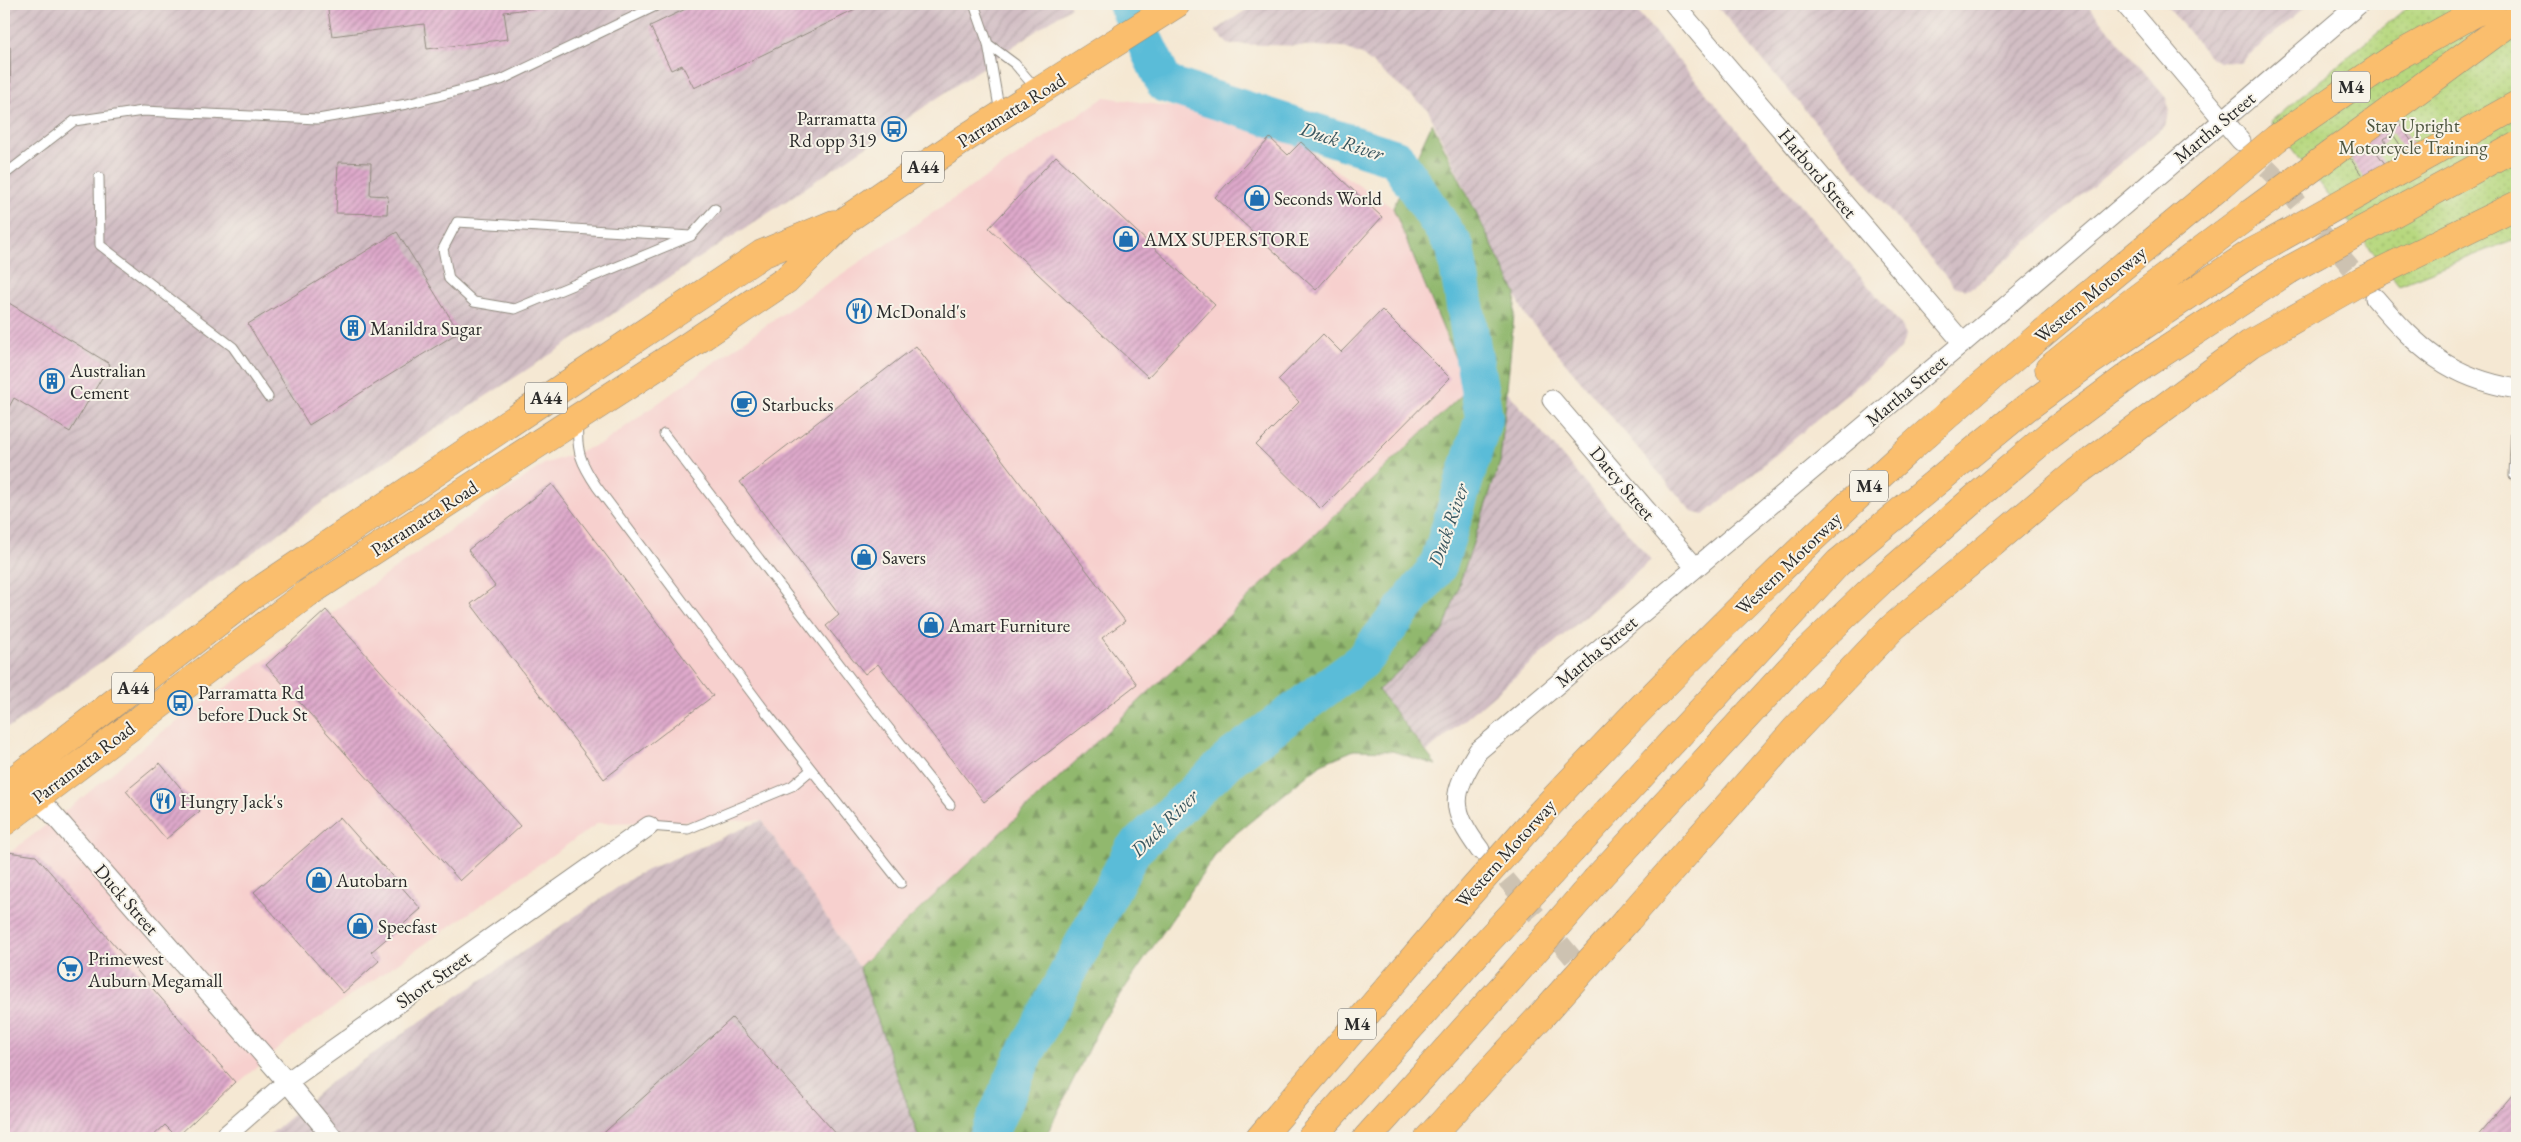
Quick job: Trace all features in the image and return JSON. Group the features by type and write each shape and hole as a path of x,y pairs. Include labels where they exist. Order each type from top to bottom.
{"highway":[{"name":"Western Motorway","path":"1260,1138 1454,910 1541,813 1637,711 1796,553 1899,458 2277,138 2387,63 2491,4"},
{"name":"Parramatta Road","path":"4,822 308,592 578,418 786,280 847,219 1000,116 1174,5"},
{"path":"1838,562 1965,438 2127,306 2517,17"},
{"name":"Western Motorway","path":"1311,1138 1572,849 1838,562 2026,408 2093,359 2243,258 2517,105"},
{"path":"1368,1138 1597,879 1800,658 1945,524 2049,435 2139,368 2289,270 2517,146"},
{"path":"1429,1138 1542,1015 1795,730 1892,628 2077,472 2250,344 2361,281 2517,205"},
{"name":"Parramatta Road","path":"4,788 262,588 762,254 847,219"}],"street":[{"name":"Harbord Street","path":"1674,4 1963,342"},
{"path":"2125,4 2242,142"},
{"name":"Martha Street","path":"1480,850 1458,816 1458,798 1462,781 1478,751 1963,342 2359,4"},
{"path":"2375,298 2406,335 2436,359 2479,380 2517,389"},
{"name":"Darcy Street","path":"1552,400 1695,567"},
{"name":"Duck Street","path":"36,798 51,812 287,1082 333,1138"},
{"name":"Short Street","path":"223,1138 287,1082 649,826"}],"lane":[{"path":"4,175 74,121 143,111 318,118 407,104 501,80 660,4"},
{"path":"974,4 988,44 1000,116"},
{"path":"988,44 1014,64 1039,91"},
{"path":"99,177 100,245 233,347 268,397"},
{"path":"691,236 457,222 443,248 449,280 474,302 515,309 691,236 716,209"},
{"path":"2514,476 2517,397"},
{"path":"578,418 576,446 586,471 597,487 811,770 901,883"},
{"path":"664,434 879,716 950,805"},
{"path":"649,826 688,829 792,786 811,770"}],"shaded area":[{"path":"4,4 1069,4 1071,7 764,216 324,501 12,726 4,727"},
{"path":"1255,4 1631,4 1902,326 1906,335 1902,348 1704,515 1692,512 1525,315 1428,110 1362,55 1342,47 1228,44 1215,31"},
{"path":"1715,4 2087,4 2166,98 2170,111 2164,126 1975,286 1965,289 1954,286"},
{"path":"2165,4 2308,4 2240,63 2220,62 2209,56"},
{"path":"1105,97 1260,120 1393,208 1468,389 859,967 762,820 598,823 293,1036 174,1138 4,1138 4,857 82,798 154,738 544,464 603,443 769,323"},
{"path":"1500,383 1651,560 1427,752 1378,690 1444,630"},
{"path":"762,820 859,967 919,1138 266,1138 330,1083 636,875"}],"green space":[{"name":"Stay Upright Motorcycle Training","path":"2411,4 2496,4 2517,32 2517,238 2399,285 2271,122"},
{"path":"1432,123 1516,294 1500,462 1444,630 1378,690 1436,765 1392,751 1354,750 1321,764 1223,844 1101,1023 1045,1138 919,1138 859,967 1468,389 1393,208"}],"building":[{"path":"327,4 560,5 504,12 508,39 427,49 424,24 332,36"},
{"path":"696,4 852,4 855,10 694,88 682,65 671,70 650,26"},
{"path":"4,47 10,47 11,104 4,105"},
{"path":"2393,114 2414,145 2405,152 2392,133 2384,139 2386,142 2375,150 2396,179 2375,194 2343,148"},
{"path":"1270,138 1288,155 1301,142 1382,217 1316,290 1215,197"},
{"path":"1056,156 1215,305 1148,377 989,228"},
{"path":"338,162 371,163 370,195 388,196 387,214 336,213"},
{"name":"Manildra Sugar","path":"397,232 459,332 309,425 248,324"},
{"name":"Australian Cement","path":"4,300 110,364 70,432 14,398 4,416"},
{"path":"1382,310 1450,378 1321,509 1256,445 1299,402 1278,380 1323,334 1341,352"},
{"path":"916,346 1125,621 1102,638 1137,684 984,802 878,664 865,674 826,626 839,615 740,482"},
{"path":"552,484 713,696 604,779 471,604 495,586 468,550"},
{"path":"326,610 520,826 460,881 266,665"},
{"name":"Hungry Jack's","path":"160,763 200,811 166,839 126,791"},
{"path":"340,817 421,909 371,952 379,961 343,993 254,892"},
{"name":"Primewest Auburn Megamall","path":"8,852 36,856 235,1082 177,1137 165,1125 151,1138 4,1138 4,855"},
{"path":"732,1018 840,1138 598,1138"},
{"path":"2517,1089 2517,1138 2476,1138"}],"waterway":[{"name":"Duck River","path":"987,1138 1021,1062 1132,851 1232,757 1362,661 1438,566 1484,417 1455,247 1396,158 1165,84 1127,4"}],"tunnel":[{"path":"2247,148 2274,175 2368,288"},
{"path":"1488,858 1590,978"}],"place":[{"name":"Parramatta Rd opp 319","path":"894,129"},
{"name":"Seconds World","path":"1257,198"},
{"name":"AMX SUPERSTORE","path":"1126,239"},
{"name":"McDonald's","path":"859,311"},
{"name":"Manildra Sugar","path":"353,328"},
{"name":"Australian Cement","path":"52,381"},
{"name":"Starbucks","path":"744,404"},
{"name":"Savers","path":"864,557"},
{"name":"Amart Furniture","path":"931,625"},
{"name":"Parramatta Rd before Duck St","path":"180,703"},
{"name":"Hungry Jack's","path":"163,801"},
{"name":"Autobarn","path":"319,880"},
{"name":"Specfast","path":"360,926"},
{"name":"Primewest Auburn Megamall","path":"70,969"}]}
